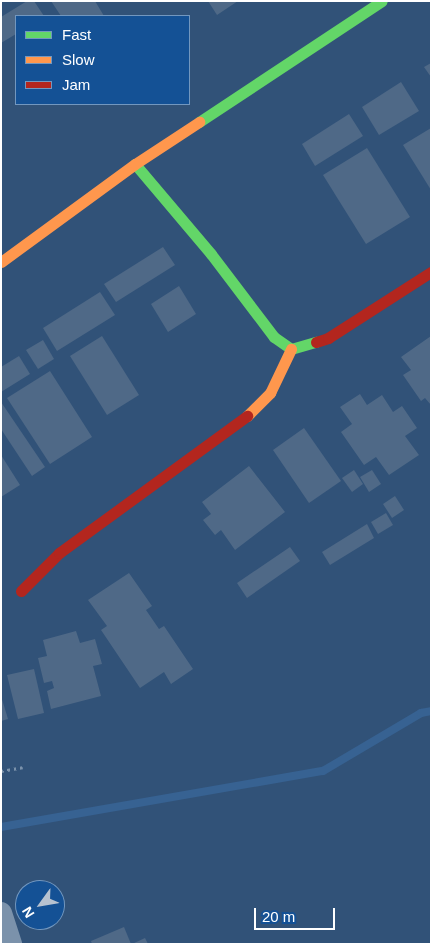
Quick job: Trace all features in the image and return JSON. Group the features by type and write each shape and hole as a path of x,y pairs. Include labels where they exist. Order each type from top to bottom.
{"street":[{"path":"1,262 135,164 382,1"},
{"path":"135,164 211,254 274,337 291,349"},
{"path":"21,590 59,553 239,424 270,393 291,349 328,338 431,272"},
{"path":"1,912 11,944"}],"path":[{"path":"1,771 23,767"}],"building":[{"path":"27,1 34,1 43,15 15,15 15,35 1,43 1,17"},
{"path":"51,1 95,1 103,15 60,15"},
{"path":"208,1 238,1 217,15"},
{"path":"431,63 431,77 424,67"},
{"path":"401,82 419,111 379,135 362,107"},
{"path":"349,114 363,136 315,166 302,144"},
{"path":"431,128 431,190 403,145"},
{"path":"367,148 410,217 366,244 323,175"},
{"path":"163,247 175,265 116,302 104,284"},
{"path":"179,286 196,314 168,332 151,304"},
{"path":"100,292 115,315 57,351 43,328"},
{"path":"102,336 139,395 107,415 70,356"},
{"path":"431,336 431,405 425,398 421,401 403,375 411,370 401,357"},
{"path":"43,340 54,359 38,369 26,350"},
{"path":"19,356 30,374 1,392 1,367"},
{"path":"50,371 92,437 50,464 7,398"},
{"path":"360,394 367,405 382,395 393,412 402,406 417,428 405,436 419,455 389,475 376,457 364,465 341,432 352,424 340,407"},
{"path":"1,402 45,467 32,476 1,429"},
{"path":"304,428 341,481 309,503 273,450"},
{"path":"1,455 20,485 1,497"},
{"path":"249,466 285,512 235,550 221,530 215,535 203,520 211,514 202,502"},
{"path":"354,470 363,484 352,492 342,478"},
{"path":"372,470 381,484 369,492 360,477"},
{"path":"395,496 404,510 392,518 383,504"},
{"path":"386,513 393,525 378,534 371,522"},
{"path":"367,524 374,538 330,565 322,552"},
{"path":"290,547 300,561 247,598 237,583"},
{"path":"129,573 152,606 146,610 159,629 164,626 193,669 171,684 164,672 140,688 101,630 107,626 88,600"},
{"path":"76,631 80,643 95,639 102,664 93,666 101,696 51,709 47,691 54,688 52,681 44,683 38,658 47,656 43,640"},
{"path":"34,669 44,713 18,719 7,675"},
{"path":"1,696 8,719 1,721"},
{"path":"124,927 131,944 92,944 91,941"},
{"path":"145,938 148,944 132,944"}],"waterway":[{"path":"1,827 323,771 421,713 431,711"}],"traffic: fast":[{"path":"199,122 382,1"},
{"path":"135,164 211,254 274,337 291,349 316,342"}],"traffic: slow":[{"path":"1,262 135,164 199,122"},
{"path":"247,416 270,393 291,349"}],"traffic: jam":[{"path":"316,342 328,338 431,272"},
{"path":"21,591 59,553 247,416"}]}
